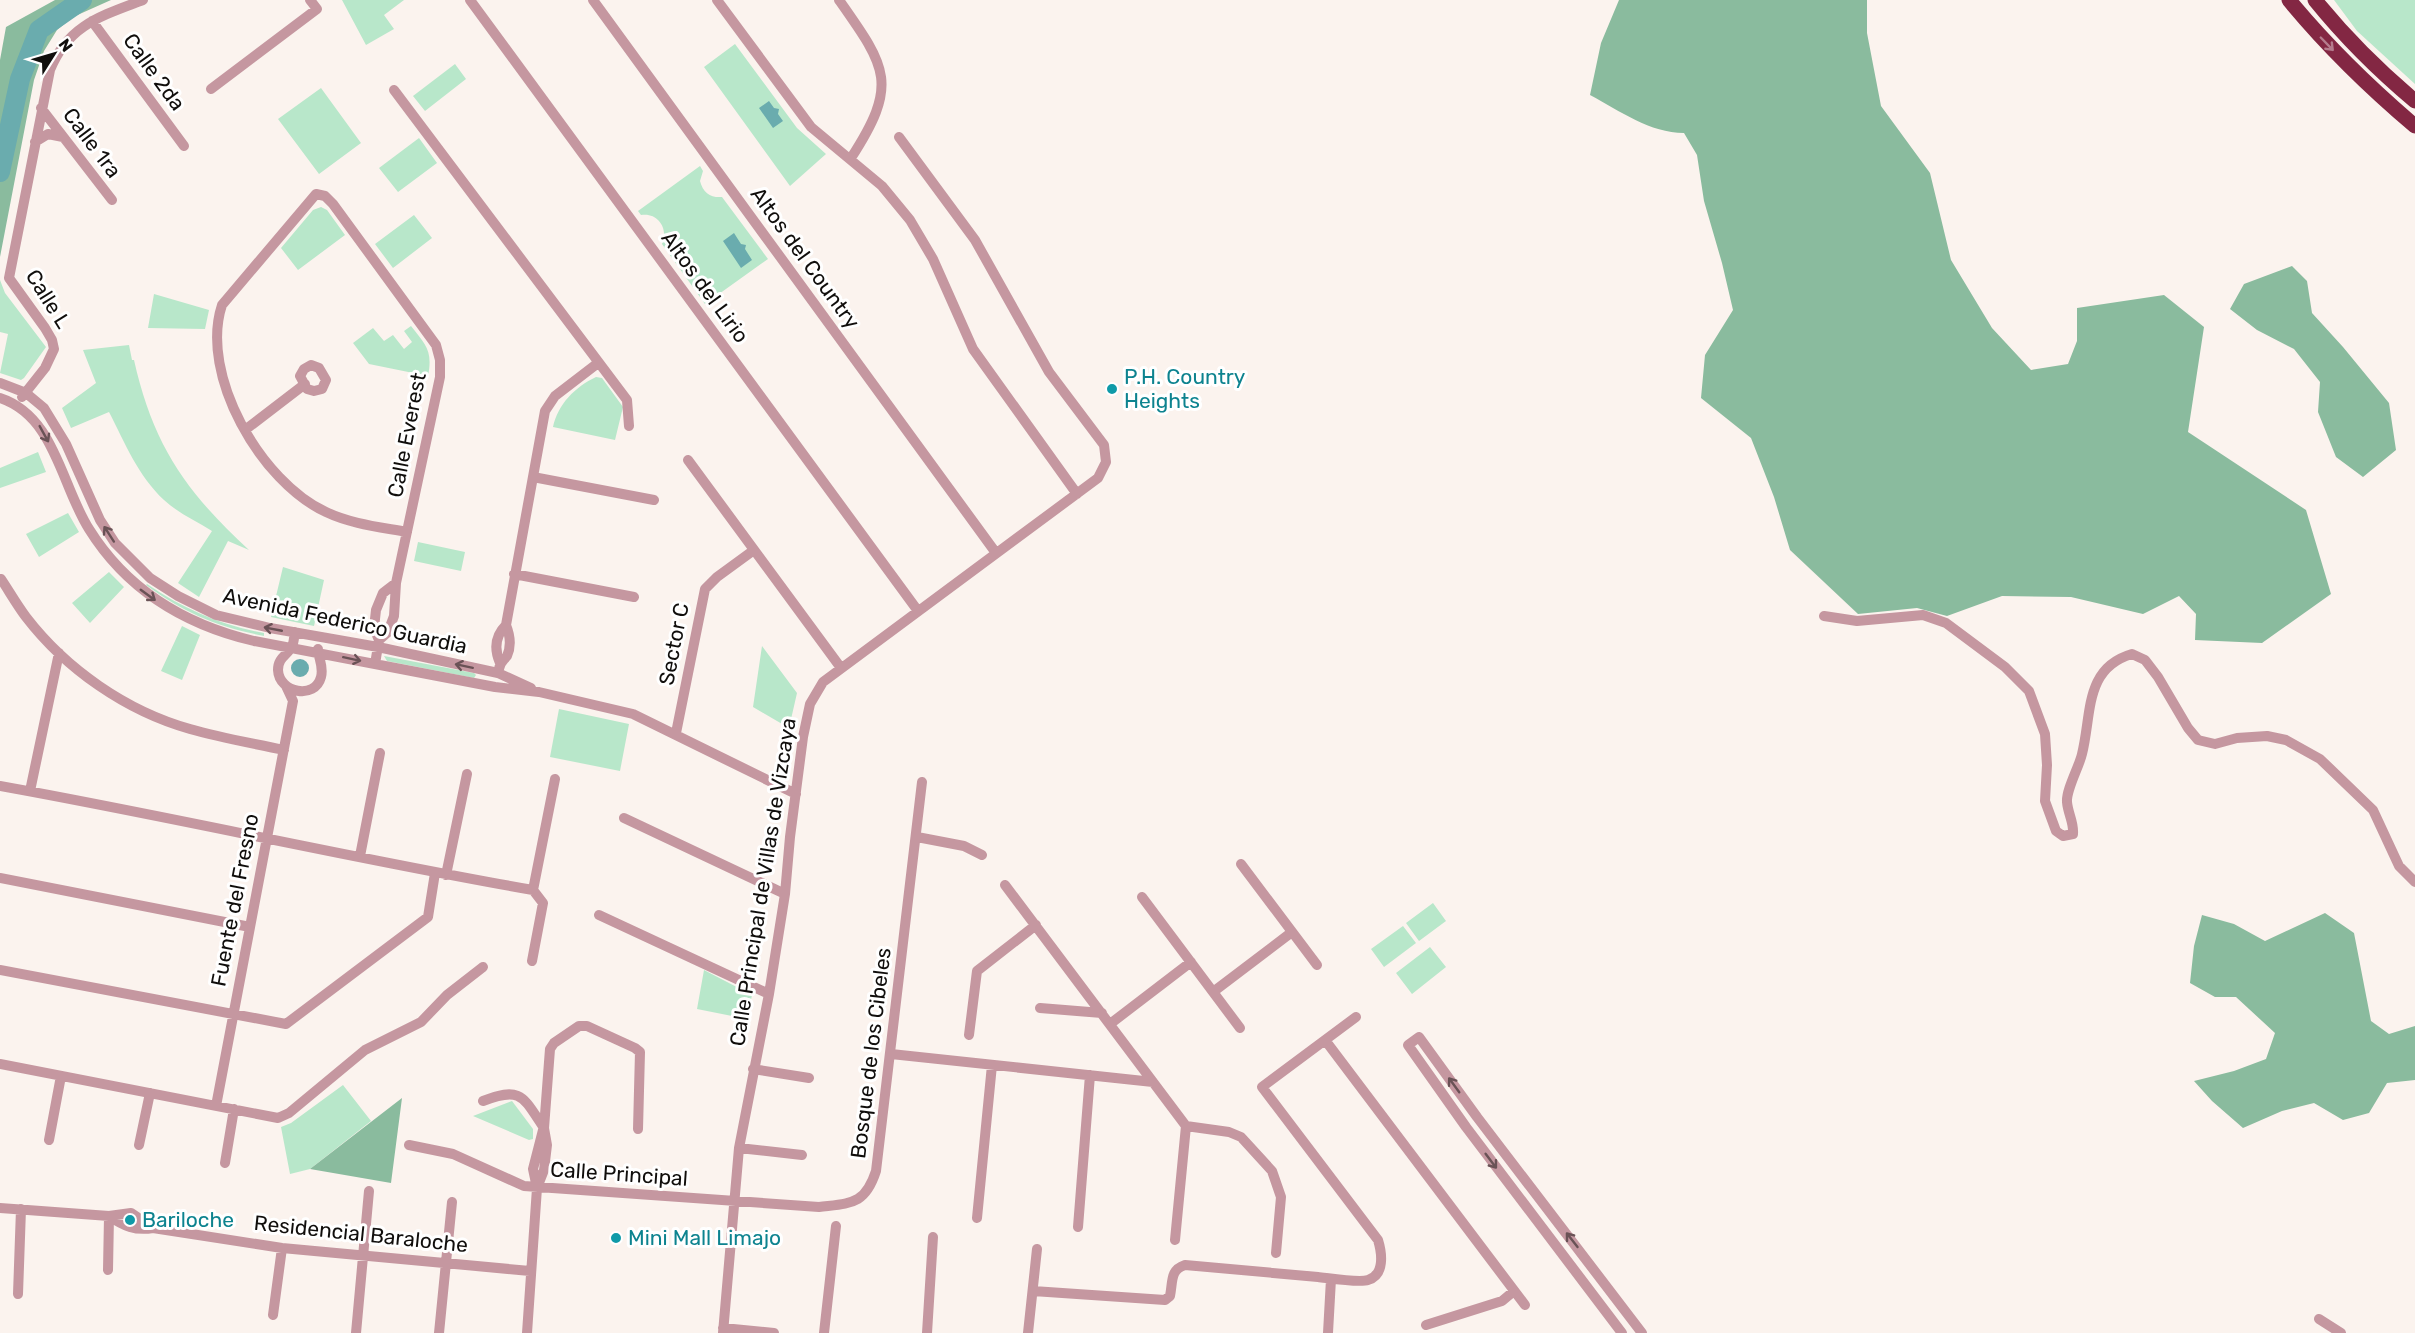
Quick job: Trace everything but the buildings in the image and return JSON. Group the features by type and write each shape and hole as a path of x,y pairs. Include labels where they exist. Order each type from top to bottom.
{"highway":[{"path":"2289,0 2323,41 2370,88 2415,126"},
{"path":"2315,0 2336,26 2383,74 2415,101"}],"street":[{"name":"Calle L","path":"26,393 45,368 54,349 45,328 9,278 50,70 56,56 77,30 92,21 143,0"},
{"path":"211,88 317,9 310,0"},
{"name":"Altos del Lirio","path":"470,0 918,611"},
{"name":"Altos del Country","path":"593,0 996,553"},
{"path":"717,0 811,127 882,186 910,220 933,259 973,350 1077,494"},
{"path":"839,0 874,51 882,75 880,106 871,128 851,158"},
{"name":"Calle 2da","path":"92,21 184,146"},
{"path":"394,90 627,400 629,426"},
{"name":"Calle 1ra","path":"41,108 112,201"},
{"path":"34,142 48,134 63,137"},
{"name":"Calle Principal de Villas de Vizcaya","path":"723,1330 739,1148 769,994 785,894 803,737 810,704 823,682 1098,478 1106,462 1104,445 1049,372 975,240 899,137"},
{"name":"Calle Everest","path":"245,430 232,405 220,366 216,322 222,304 316,194 325,196 436,345 440,360 440,377 396,583 394,616 388,632 379,644 375,664"},
{"path":"495,687 499,668 496,653 497,642 500,631 506,625 545,411 555,396 598,363"},
{"name":"Avenida Federico Guardia","path":"0,383 26,393 44,408 53,420 100,520 115,543 150,578 178,596 216,615 320,637 379,644 499,668 539,692"},
{"path":"304,384 245,430 267,463 292,489 326,512 359,523 407,532"},
{"path":"17,405 26,393"},
{"name":"Avenida Federico Guardia","path":"0,398 28,412 41,427 77,509 104,551 125,575 149,596 190,620 254,641 495,687 539,692 633,714 796,794"},
{"path":"688,460 841,668"},
{"path":"533,477 654,500"},
{"name":"Sector C","path":"676,734 705,589 717,577 754,550"},
{"path":"125,575 135,565"},
{"path":"514,574 634,597"},
{"path":"1,579 26,617 59,653 98,685 123,701 187,728 284,750"},
{"name":"Calle Everest","path":"379,644 374,628 376,610 383,593 396,583"},
{"path":"1824,616 1857,621 1923,615 1946,623 2005,667 2030,691 2045,734 2047,765 2045,801 2056,831 2063,836 2073,834 2074,824 2066,801 2082,754 2094,684 2116,659 2132,654 2145,660 2198,740 2215,744 2237,738 2267,736 2286,740 2320,759 2373,810 2399,866 2415,882"},
{"path":"295,632 292,647 280,660 278,670 293,701 316,686 321,677 322,664 317,652 320,637"},
{"path":"30,791 59,653"},
{"path":"286,686 296,691 306,691"},
{"name":"Fuente del Fresno","path":"216,1106 293,701"},
{"path":"360,856 380,753"},
{"path":"0,970 286,1024 428,917 467,774"},
{"path":"533,890 555,779"},
{"name":"Bosque de los Cibeles","path":"736,1201 819,1207 858,1200 870,1189 876,1171 891,1054 922,782"},
{"path":"0,786 267,837 441,874 533,890 543,903 532,961"},
{"path":"624,818 785,894"},
{"path":"917,837 964,846 982,855"},
{"path":"1241,864 1317,965"},
{"path":"0,878 250,927"},
{"path":"1005,885 1185,1126 1176,1240"},
{"path":"1142,897 1240,1028"},
{"path":"599,915 769,994"},
{"path":"969,1035 977,971 1036,925"},
{"path":"1214,992 1293,932"},
{"path":"1110,1024 1191,962"},
{"path":"0,1064 278,1118 289,1113 365,1050 421,1023 447,995 483,967"},
{"path":"1040,1008 1102,1013"},
{"path":"1033,1291 1165,1300 1170,1296 1173,1274 1177,1268 1185,1264 1332,1279 1368,1280 1376,1275 1381,1265 1382,1253 1378,1240 1262,1087 1356,1017"},
{"path":"409,1144 453,1154 524,1186 537,1188 533,1169 544,1128 548,1056 554,1043 579,1026 586,1026 640,1052 638,1129"},
{"path":"1622,1333 1466,1128 1408,1045 1419,1037 1477,1117 1642,1333"},
{"path":"1325,1040 1525,1305"},
{"path":"1131,1053 1133,1080"},
{"path":"891,1054 1153,1082"},
{"path":"977,1218 992,1065"},
{"path":"753,1069 809,1078"},
{"path":"1078,1227 1090,1075"},
{"path":"49,1140 61,1076"},
{"path":"139,1145 150,1093"},
{"path":"483,1101 501,1095 514,1094 524,1099 544,1128"},
{"path":"225,1163 234,1109"},
{"path":"1466,1128 1477,1117"},
{"path":"1185,1126 1229,1132 1241,1137 1272,1171 1281,1197 1276,1253"},
{"path":"739,1148 802,1155"},
{"name":"Calle Principal","path":"527,1333 537,1188 736,1201"},
{"path":"1520,1200 1533,1190"},
{"path":"356,1333 369,1191"},
{"path":"439,1333 452,1203"},
{"path":"0,1208 109,1216 108,1270"},
{"path":"18,1294 21,1209"},
{"name":"Residencial Baraloche","path":"109,1216 122,1225 134,1229 153,1228 282,1248 530,1271"},
{"path":"824,1333 836,1226"},
{"path":"927,1333 933,1237"},
{"path":"273,1315 282,1248"},
{"path":"1028,1333 1036,1249"},
{"path":"1574,1272 1589,1263"},
{"path":"1328,1333 1332,1279"},
{"path":"1426,1324 1502,1301 1514,1291"},
{"path":"2319,1319 2341,1333"},
{"path":"723,1330 774,1333"}],"green space":[{"path":"55,0 111,0 73,17 57,30 44,51 34,80 0,257 0,60 6,27"},
{"path":"342,0 404,0 384,15 394,29 366,45"},
{"path":"1619,0 1867,0 1867,33 1881,106 1930,173 1951,260 1992,328 2031,370 2068,364 2077,341 2077,308 2164,295 2204,327 2188,432 2306,510 2331,594 2262,643 2195,640 2196,614 2179,596 2143,614 2071,597 2002,596 1947,616 1917,608 1858,614 1790,550 1774,497 1751,438 1701,398 1705,355 1733,310 1704,201 1697,155 1684,133 1647,125 1590,95 1601,43"},
{"path":"2334,0 2415,0 2415,84 2357,31"},
{"path":"735,44 797,128 826,154 790,186 704,67"},
{"path":"455,64 466,79 425,111 413,96"},
{"path":"321,88 361,143 319,174 278,119"},
{"path":"419,138 437,163 398,192 379,168"},
{"path":"700,166 703,171 700,181 705,192 714,197 722,197 768,259 705,304 662,244 663,227 657,219 641,215 638,211"},
{"path":"321,207 327,210 345,235 298,270 281,248 313,210"},
{"path":"414,215 432,238 393,268 375,244"},
{"path":"2292,266 2307,281 2312,313 2389,403 2396,450 2363,477 2336,457 2318,412 2320,382 2294,349 2257,330 2230,309 2244,284"},
{"path":"0,280 5,293 46,347 21,380 0,373 8,334 0,332"},
{"path":"154,294 209,310 205,329 148,328"},
{"path":"411,326 421,338 429,354 428,376 369,364 353,343 373,328 384,341 393,335 404,349 412,342 404,331"},
{"path":"129,345 151,417 175,465 207,508 249,550 228,541 199,597 178,583 212,531 175,509 155,491 133,459 109,412 71,428 62,408 96,383 83,350"},
{"path":"596,377 602,378 623,407 615,440 553,427 563,404 574,391"},
{"path":"38,452 46,472 0,488 0,468"},
{"path":"68,513 79,532 39,557 26,534"},
{"path":"418,542 465,552 461,571 414,561"},
{"path":"283,567 324,580 314,626 271,617"},
{"path":"109,572 124,587 90,623 72,603"},
{"path":"147,584 203,615 264,633 264,636 202,618 174,604"},
{"path":"182,626 200,635 182,680 161,671"},
{"path":"762,646 797,693 789,728 753,707"},
{"path":"384,656 476,675 474,678 387,661"},
{"path":"559,709 629,724 620,771 550,757"},
{"path":"1433,903 1446,921 1419,941 1406,923"},
{"path":"2325,913 2354,933 2371,1021 2389,1034 2415,1026 2415,1080 2387,1083 2369,1113 2343,1120 2314,1103 2282,1111 2243,1128 2212,1101 2194,1081 2234,1071 2266,1059 2275,1033 2236,997 2215,997 2190,983 2194,946 2202,915 2234,924 2265,941"},
{"path":"1403,926 1416,943 1384,967 1371,949"},
{"path":"1430,947 1446,967 1412,994 1396,973"},
{"path":"704,970 752,995 747,1019 697,1009"},
{"path":"343,1085 371,1121 310,1169 290,1174 281,1127 291,1123"},
{"path":"402,1098 391,1183 310,1169"},
{"path":"512,1101 533,1129 533,1139 529,1140 473,1116"}],"water":[{"path":"769,101 774,108 779,109 778,114 783,121 773,128 759,108"},
{"path":"734,233 741,244 746,245 745,249 752,260 741,268 723,241"},
{"path":"296,659 304,659 309,664 307,675 296,677 291,672 291,664"}],"waterway":[{"path":"0,172 20,79 39,30 82,0"}],"place":[{"name":"P.H. Country Heights","path":"1112,389"},
{"name":"Bariloche","path":"130,1220"},
{"name":"Mini Mall Limajo","path":"616,1238"}]}
